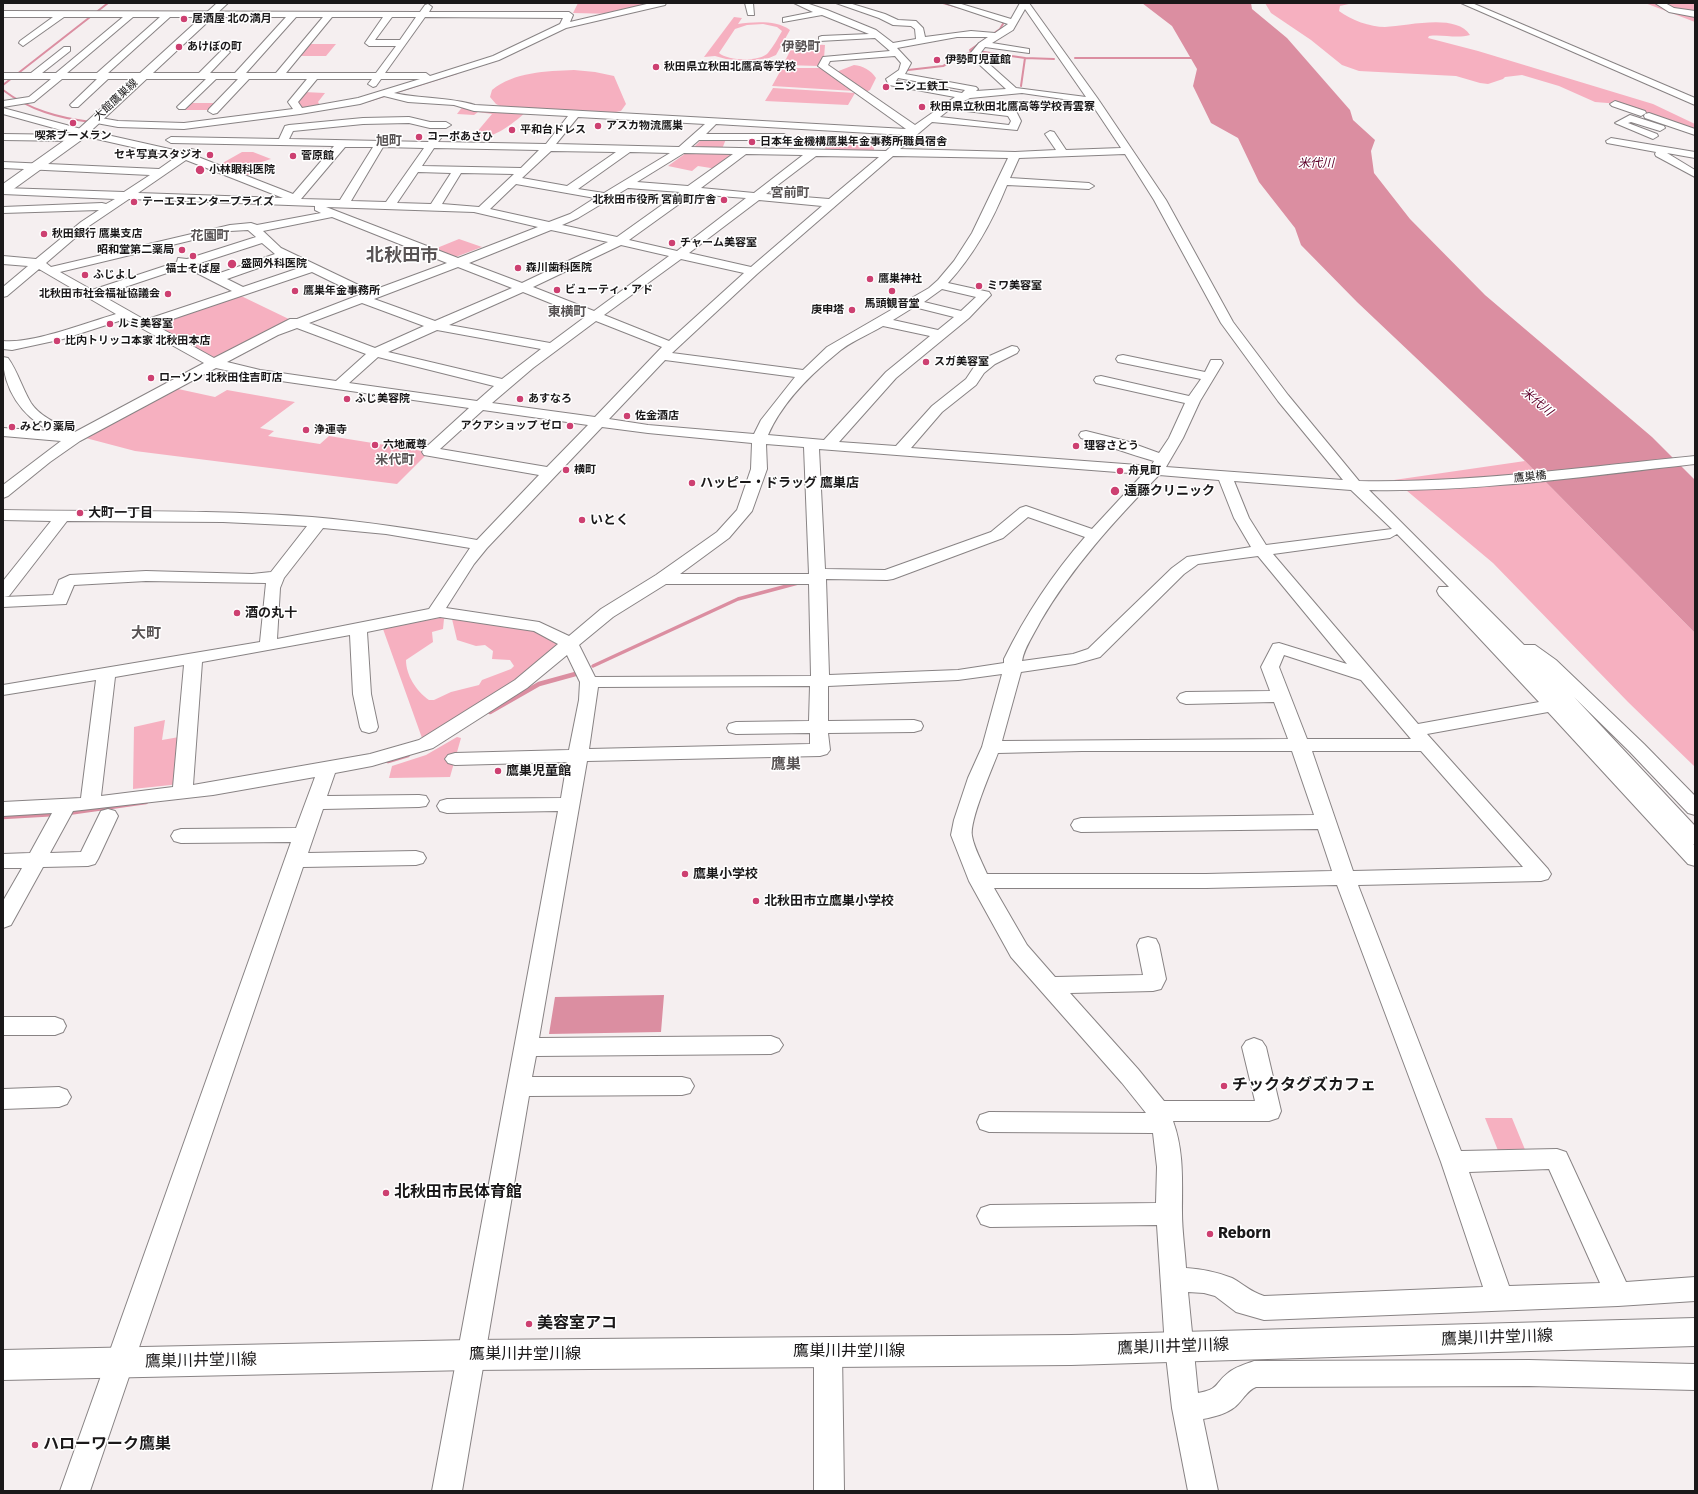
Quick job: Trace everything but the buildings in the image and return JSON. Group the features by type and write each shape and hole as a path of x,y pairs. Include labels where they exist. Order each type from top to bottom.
{"main road":[{"name":"大館鷹巣線","path":"3,191 88,127 223,3"},
{"name":"鷹巣川井堂川線","path":"3,1364 470,1355 1071,1350 1695,1332"}],"street":[{"path":"8,22 35,3"},
{"path":"360,101 431,3"},
{"path":"3,137 118,124 184,126 336,106 388,95 496,58 563,26 662,3"},
{"path":"749,3 751,13"},
{"path":"440,612 437,609 439,604 463,567 481,545 549,472 671,346 753,271 831,203 888,149 901,143 913,131 973,89 896,76 903,70 906,63 880,36 798,3"},
{"path":"840,3 882,16 896,23 920,25 921,40"},
{"path":"949,3 1012,22"},
{"path":"913,131 823,66 826,59 894,50 921,40 992,35 1010,28 1024,3 1046,30 1128,151 1160,200 1227,323 1283,398 1356,485 1498,627 1695,838"},
{"path":"1465,3 1695,102"},
{"path":"1659,3 1672,10 1695,14"},
{"path":"786,20 849,6"},
{"path":"276,15 283,7"},
{"path":"3,14 569,15 563,26"},
{"path":"23,43 62,14"},
{"path":"12,102 31,100 131,14"},
{"path":"75,105 103,75 168,14"},
{"path":"279,76 329,14"},
{"path":"213,111 293,15"},
{"path":"389,15 368,43 402,43"},
{"path":"992,35 974,56 1012,90"},
{"path":"822,39 880,36"},
{"path":"33,76 66,49"},
{"path":"979,49 1026,51"},
{"path":"202,76 225,52"},
{"path":"11,76 441,76"},
{"path":"182,107 214,76"},
{"path":"300,111 293,102 314,76"},
{"path":"336,106 359,76"},
{"path":"964,96 1022,90 1095,101"},
{"path":"388,95 408,99 455,102 474,108 913,131"},
{"path":"389,206 429,146 463,104"},
{"path":"1615,104 1641,113 1660,129"},
{"path":"930,119 1012,128 1016,121 1012,113 947,106"},
{"path":"3,111 88,127 185,156 331,214 524,287 671,346"},
{"path":"1641,113 1628,116 1630,118 1620,123 1695,132"},
{"path":"482,210 548,148 575,114"},
{"path":"283,142 289,128 409,120 430,125 446,125"},
{"path":"3,493 44,459 75,438 213,363 295,322 460,262 574,216 682,150 714,121"},
{"path":"1645,146 1660,129"},
{"path":"1050,134 1063,153"},
{"path":"698,137 791,137"},
{"path":"171,140 813,153 888,149 1015,155 1128,151"},
{"path":"3,293 70,236 110,206 206,143 216,141"},
{"path":"1611,141 1695,156"},
{"path":"300,201 342,144"},
{"path":"343,204 380,144"},
{"path":"1645,146 1693,172"},
{"path":"569,190 626,150"},
{"path":"338,386 358,366 376,352 524,287 620,241 744,151"},
{"path":"137,157 168,152"},
{"path":"549,472 429,452 504,384 680,254 813,153"},
{"path":"3,809 90,804 221,787 372,760 426,744 520,684 607,613 662,579 722,535 744,511 759,469 759,439 766,424 794,385 832,350 913,303 939,285 963,257 990,210 1015,155"},
{"path":"1670,160 1695,156"},
{"path":"69,168 122,159"},
{"path":"3,165 160,172"},
{"path":"414,169 524,171"},
{"path":"435,207 458,170"},
{"path":"515,180 606,197"},
{"path":"1002,181 1089,186"},
{"path":"625,184 831,203"},
{"path":"3,191 300,201 482,210 753,271"},
{"path":"3,210 110,206"},
{"path":"91,294 188,264 260,233 331,214"},
{"path":"50,271 238,226 251,226 284,255 366,297 436,326 551,348"},
{"path":"152,246 244,292"},
{"path":"217,278 284,255"},
{"path":"3,260 39,263 50,271 213,363 260,374 648,429 900,451 1160,465"},
{"path":"145,324 312,268"},
{"path":"828,445 891,375 985,295 939,285"},
{"path":"913,303 964,314"},
{"path":"6,348 64,335 127,314"},
{"path":"880,321 939,334"},
{"path":"295,322 376,352 424,367 504,384"},
{"path":"900,451 937,409 971,382 979,370 990,361 1012,350"},
{"path":"662,356 805,374"},
{"path":"1123,359 1209,378"},
{"path":"3,360 9,368 29,410 47,423 75,438"},
{"path":"1202,1491 1186,1408 1179,1347 1169,1214 1170,1167 1165,1132 1160,1117 1130,1076 1019,951 979,881 961,835 964,820 978,778 991,747 1016,652 1046,598 1068,567 1127,499 1160,465 1176,438 1193,401 1209,378 1216,363"},
{"path":"1101,380 1193,401"},
{"path":"3,432 75,438"},
{"path":"1086,435 1121,444 1160,465"},
{"path":"455,759 820,750 818,727 820,681 818,576 811,444"},
{"name":"鷹巣橋","path":"1160,465 1225,475 1356,485 1465,483 1695,460"},
{"path":"979,881 1206,881 1541,874 1366,676 1262,550 1230,497 1225,475"},
{"path":"1356,485 1366,502 1390,533 1550,706 1695,859"},
{"path":"662,579 887,575 997,535 1026,511 1096,536"},
{"path":"3,515 213,517 318,523 355,526 481,545"},
{"path":"3,592 63,516"},
{"path":"268,646 272,588 276,577 318,523"},
{"path":"589,682 820,681 958,676 1075,659 1094,653 1105,644 1178,571 1193,560 1390,533"},
{"path":"3,602 60,600 65,584 70,580 146,576 276,577"},
{"path":"3,690 268,646 440,612 539,627 569,643 577,657 589,682 588,700 527,1047 470,1355 447,1491"},
{"path":"1498,627 1550,664 1637,748 1695,808"},
{"path":"358,628 362,694 369,728"},
{"path":"1366,676 1279,648 1270,667 1300,744 1345,878 1453,1162 1500,1298"},
{"path":"183,791 193,658"},
{"path":"90,804 106,673"},
{"path":"1186,698 1281,696"},
{"path":"1414,730 1550,706"},
{"path":"736,728 914,726"},
{"path":"991,747 1082,745 1426,745"},
{"path":"75,1491 327,769"},
{"path":"314,803 419,802"},
{"path":"447,806 570,804"},
{"path":"3,920 66,806"},
{"path":"3,861 88,859 108,816"},
{"path":"1081,825 1327,822"},
{"path":"181,836 304,835"},
{"path":"294,860 416,858"},
{"path":"1049,985 1153,982 1155,980 1148,945"},
{"path":"3,1026 55,1026"},
{"path":"527,1047 771,1045"},
{"path":"989,1122 1160,1117 1269,1111 1254,1046"},
{"path":"519,1087 682,1086"},
{"path":"3,1099 59,1097"},
{"path":"1453,1162 1557,1159 1618,1294"},
{"path":"990,1216 1169,1214"},
{"path":"1174,1279 1204,1281 1223,1287 1246,1303 1264,1308 1618,1294 1695,1289"},
{"path":"828,1352 829,1491"},
{"path":"1186,1408 1212,1404 1227,1396 1238,1382 1254,1374 1529,1373 1695,1377"}],"shaded area":[{"path":"578,3 654,3 615,14 573,13"},
{"path":"1265,3 1353,3 1340,6 1339,11 1361,22 1379,27 1431,22 1454,24 1463,28 1470,35 1460,37 1429,36 1428,38 1478,51 1653,104 1695,124 1695,130 1620,104 1595,102 1559,86 1522,75 1505,77 1488,84 1456,76 1359,71 1342,65 1311,40 1271,13"},
{"path":"1645,3 1695,3 1695,22"},
{"path":"734,17 742,18 738,24 758,22 772,23 790,30 776,55 769,58 747,61 726,59 715,56 704,57","holes":["763,24 777,27 782,31 770,51 764,56 751,59 736,59 723,56 719,53 735,29 747,25"]},
{"path":"794,43 825,45 824,58 819,66 783,65"},
{"path":"308,44 336,44 326,56 297,56"},
{"path":"854,65 861,66 872,73 876,78 870,90 866,92 836,72"},
{"path":"782,68 822,68 854,91 772,86"},
{"path":"574,70 614,76 626,104 621,111 611,113 506,109 496,104 490,97 492,90 510,79 542,72"},
{"path":"773,88 855,93 848,105 765,101"},
{"path":"304,92 325,93 318,102 321,107 301,110 296,102"},
{"path":"190,103 217,103 210,110 183,110"},
{"path":"463,106 525,113 509,126 497,133 490,136 477,138 481,133 476,133 492,114 478,112 474,115 457,114"},
{"path":"702,139 726,139 722,149 694,147"},
{"path":"827,140 874,142 874,152 825,150"},
{"path":"242,152 253,152 271,159 252,165 264,170 245,176 219,165"},
{"path":"686,153 735,154 717,169 698,166 692,171 668,166"},
{"path":"459,239 482,247 453,258 432,250"},
{"path":"237,294 295,322 213,363 145,324"},
{"path":"169,387 215,397 227,390 295,402 260,428 274,431 268,436 320,444 329,436 429,452 397,484 135,451 78,436"},
{"path":"1525,461 1695,633 1695,767 1628,702 1493,563 1394,480"},
{"path":"443,617 488,621 536,631 560,646 517,682 422,738 383,629","holes":["444,619 452,619 457,640 476,646 485,645 493,651 492,659 510,660 514,666 511,669 482,680 479,685 451,692 434,700 429,700 420,692 410,677 406,666 406,660 433,642 432,632 443,629"]},
{"path":"165,720 162,740 185,736 180,784 133,789 134,727"},
{"path":"457,737 461,738 450,777 389,778 392,766 426,755"},
{"path":"1485,1118 1512,1118 1526,1152 1499,1153"}],"water":[{"name":"米代川","path":"1142,3 1251,3 1252,9 1287,38 1350,110 1353,120 1375,140 1371,151 1374,173 1410,219 1485,295 1652,437 1695,480 1695,633 1525,461 1357,302 1301,245 1295,228 1259,182 1238,138 1211,123 1193,86 1197,69 1172,26"},
{"path":"664,995 661,1032 549,1034 555,997"}],"waterway":[{"path":"3,85 108,3"},
{"path":"943,3 961,8"},
{"path":"1000,20 1004,22 1000,29 970,50 1025,58"},
{"path":"908,70 943,66 973,51"},
{"path":"1021,86 1025,58"},
{"path":"1025,58 1054,59"},
{"path":"1075,58 1191,58"},
{"path":"368,101 457,73"},
{"path":"3,90 34,108 67,118 91,122"},
{"path":"593,666 738,599 798,583"},
{"path":"490,712 539,684 579,673"},
{"path":"388,761 408,755"},
{"path":"68,813 146,802"},
{"path":"3,817 55,814"}],"place":[{"name":"居酒屋 北の満月","path":"184,19"},
{"name":"あけぼの町","path":"179,47"},
{"name":"伊勢町児童館","path":"937,60"},
{"name":"秋田県立秋田北鷹高等学校","path":"656,67"},
{"name":"ニシエ鉄工","path":"886,87"},
{"name":"秋田県立秋田北鷹高等学校青雲寮","path":"922,107"},
{"name":"喫茶ブーメラン","path":"73,123"},
{"name":"アスカ物流鷹巣","path":"598,126"},
{"name":"平和台ドレス","path":"512,130"},
{"name":"コーポあさひ","path":"419,137"},
{"name":"日本年金機構鷹巣年金事務所職員宿舎","path":"752,142"},
{"name":"セキ写真スタジオ","path":"210,155"},
{"name":"菅原館","path":"293,156"},
{"name":"小林眼科医院","path":"200,170"},
{"name":"北秋田市役所 宮前町庁舎","path":"724,200"},
{"name":"テーエヌエンタープライズ","path":"134,202"},
{"name":"秋田銀行 鷹巣支店","path":"44,234"},
{"name":"チャーム美容室","path":"672,243"},
{"name":"昭和堂第二薬局","path":"182,250"},
{"name":"福士そば屋","path":"193,256"},
{"name":"盛岡外科医院","path":"232,264"},
{"name":"森川歯科医院","path":"518,268"},
{"name":"ふじよし","path":"85,275"},
{"name":"鷹巣神社","path":"870,279"},
{"name":"ミワ美容室","path":"979,286"},
{"name":"ビューティ・アド","path":"557,290"},
{"name":"鷹巣年金事務所","path":"295,291"},
{"name":"馬頭観音堂","path":"892,291"},
{"name":"北秋田市社会福祉協議会","path":"168,294"},
{"name":"庚申塔","path":"852,310"},
{"name":"ルミ美容室","path":"110,324"},
{"name":"比内トリッコ本家 北秋田本店","path":"57,341"},
{"name":"スガ美容室","path":"926,362"},
{"name":"ローソン 北秋田住吉町店","path":"151,378"},
{"name":"ふじ美容院","path":"347,399"},
{"name":"あすなろ","path":"520,399"},
{"name":"佐金酒店","path":"627,416"},
{"name":"アクアショップ ゼロ","path":"570,426"},
{"name":"みどり薬局","path":"12,427"},
{"name":"浄運寺","path":"306,430"},
{"name":"六地蔵尊","path":"375,445"},
{"name":"理容さとう","path":"1076,446"},
{"name":"横町","path":"566,470"},
{"name":"舟見町","path":"1120,471"},
{"name":"ハッピー・ドラッグ 鷹巣店","path":"692,483"},
{"name":"遠藤クリニック","path":"1115,491"},
{"name":"大町一丁目","path":"80,513"},
{"name":"いとく","path":"582,520"},
{"name":"酒の丸十","path":"237,613"},
{"name":"鷹巣児童館","path":"498,771"},
{"name":"鷹巣小学校","path":"685,874"},
{"name":"北秋田市立鷹巣小学校","path":"756,901"},
{"name":"チックタグズカフェ","path":"1224,1086"},
{"name":"北秋田市民体育館","path":"386,1193"},
{"name":"Reborn","path":"1210,1234"},
{"name":"美容室アコ","path":"529,1324"},
{"name":"ハローワーク鷹巣","path":"35,1445"}],"district":[{"name":"伊勢町","path":"801,47"},
{"name":"旭町","path":"389,141"},
{"name":"宮前町","path":"790,193"},
{"name":"花園町","path":"210,236"},
{"name":"北秋田市","path":"402,256"},
{"name":"東横町","path":"567,312"},
{"name":"米代町","path":"395,460"},
{"name":"大町","path":"146,634"},
{"name":"鷹巣","path":"786,765"}]}
